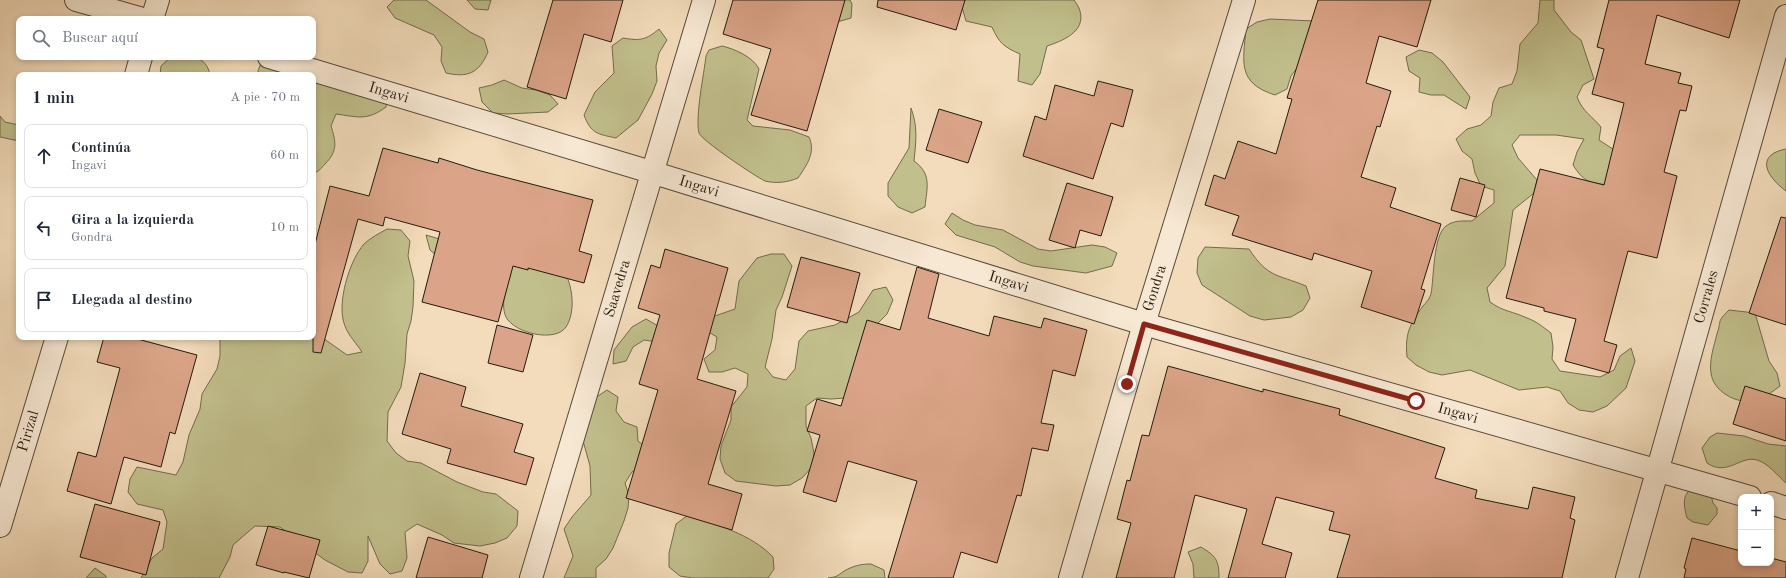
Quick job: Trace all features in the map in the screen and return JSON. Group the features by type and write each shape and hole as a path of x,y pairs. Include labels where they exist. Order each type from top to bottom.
{"street":[{"path":"76,0 132,16"},
{"path":"153,16 158,0"},
{"name":"Saavedra","path":"531,578 651,172 704,0"},
{"name":"Gondra","path":"1070,578 1144,324 1244,0"},
{"name":"Corrales","path":"1627,578 1786,16"},
{"path":"137,72 140,60"},
{"name":"Ingavi","path":"279,60 651,172 1144,324 1740,494"},
{"name":"Pirizal","path":"0,526 56,340"},
{"path":"1774,504 1786,508"}],"shaded area":[{"path":"394,0 426,0 470,32 484,39 488,52 481,65 477,69 467,74 461,75 446,73 441,61 442,47 434,35 395,18 387,7"},
{"path":"467,0 491,0 488,10 475,9"},
{"path":"821,0 850,0 852,4 851,18 837,22"},
{"path":"965,0 1074,0 1080,10 1081,18 1076,30 1066,38 1047,46 1040,74 1032,85 1018,81 1020,54 1003,44 997,37 992,27 966,21 962,7"},
{"path":"1540,0 1554,0 1554,10 1571,32 1581,40 1594,79 1583,85 1577,97 1585,110 1601,127 1599,140 1622,155 1607,185 1595,183 1580,175 1573,165 1577,152 1584,139 1556,135 1520,135 1512,145 1518,158 1537,180 1534,193 1513,210 1505,266 1487,288 1490,302 1504,310 1539,324 1551,333 1553,347 1552,359 1560,371 1600,377 1614,370 1620,356 1631,348 1635,361 1626,388 1607,406 1593,412 1579,410 1568,403 1560,391 1547,387 1519,390 1470,370 1442,375 1429,372 1416,365 1407,357 1407,336 1411,324 1431,294 1436,248 1442,231 1446,226 1452,223 1459,221 1472,221 1494,203 1494,190 1481,186 1475,173 1472,159 1462,151 1456,139 1467,129 1481,125 1491,116 1493,102 1499,88 1512,84 1517,71 1520,44 1538,23"},
{"path":"1270,19 1314,21 1300,64 1291,76 1287,89 1275,95 1263,90 1248,78 1244,61 1246,29 1257,22"},
{"path":"659,29 667,40 659,53 656,66 657,81 638,120 616,138 600,134 592,130 584,115 595,92 614,73 612,46 623,38 642,39"},
{"path":"722,46 748,57 759,69 747,120 753,126 790,130 809,137 812,148 810,158 798,178 791,181 782,182 765,181 718,150 699,133 699,106 706,56 709,50"},
{"path":"1419,50 1432,53 1443,62 1470,97 1466,109 1444,95 1431,95 1419,92 1420,78 1409,71 1406,57"},
{"path":"168,60 201,60 205,63 209,72 160,72 161,66"},
{"path":"262,60 270,60 312,72 258,72"},
{"path":"316,73 388,94 386,107 368,116 356,117 336,114 331,126 335,142 334,150 329,159 317,172"},
{"path":"504,80 522,88 536,90 550,95 558,104 548,112 507,114 493,113 482,102 479,88"},
{"path":"911,108 916,128 914,161 924,171 927,181 925,207 912,213 898,207 888,196 888,183 909,148"},
{"path":"0,116 5,122 16,124 16,140 0,137"},
{"path":"1786,149 1786,191 1769,173 1767,162 1769,157 1774,153"},
{"path":"952,213 975,225 1003,230 1038,249 1051,251 1092,245 1105,247 1117,253 1112,266 1086,273 1033,266 1020,262 995,247 956,235 945,224"},
{"path":"387,229 401,230 410,241 408,256 414,281 413,307 407,334 405,363 401,387 388,412 387,441 396,453 407,461 421,463 457,482 483,492 496,494 518,511 517,526 507,538 495,543 480,546 454,543 442,535 417,524 405,532 407,558 402,571 390,574 380,564 368,536 368,561 362,573 348,572 325,560 280,527 255,526 233,545 230,557 219,578 141,578 152,558 163,549 167,522 163,510 137,504 128,492 130,479 137,467 176,475 183,462 189,435 200,409 202,394 217,369 220,356 220,340 316,340 316,333 347,355 362,352 348,333 345,326 342,307 343,295 353,261 364,244"},
{"path":"426,235 567,277 572,295 572,309 566,327 561,332 544,335 535,334 517,328 510,323 504,311 505,290 440,259 430,250"},
{"path":"1205,247 1249,249 1262,265 1274,274 1306,286 1310,298 1303,310 1291,317 1264,320 1250,316 1202,285 1197,273 1198,258"},
{"path":"771,254 784,254 792,266 776,310 772,339 765,367 773,377 786,380 795,369 799,341 808,331 835,325 859,312 873,290 886,287 893,300 887,314 866,335 845,398 817,398 806,406 806,426 811,438 814,453 812,467 802,478 790,485 776,486 736,481 725,473 720,459 721,446 731,420 731,407 747,387 748,374 735,368 722,372 709,372 704,359 715,350 717,337 705,330 712,317 735,309 739,281 757,258"},
{"path":"1729,310 1755,313 1769,361 1777,373 1780,386 1757,400 1746,401 1726,395 1716,385 1711,373 1711,358 1720,321"},
{"path":"646,319 679,338 657,342 644,340 633,347 626,361 613,364 614,350 632,327"},
{"path":"607,390 618,397 616,411 624,422 637,427 638,441 648,449 643,465 632,472 625,483 629,496 628,508 613,548 606,559 596,568 596,578 564,578 573,556 564,529 591,495 590,466 582,437 595,398"},
{"path":"1717,433 1744,436 1768,444 1786,446 1786,483 1769,467 1757,460 1745,460 1721,468 1714,467 1707,463 1702,448 1710,437"},
{"path":"1707,480 1713,503 1717,508 1717,514 1708,525 1693,522 1687,518 1684,503 1687,493 1690,490"},
{"path":"688,515 733,531 755,542 764,549 773,557 774,569 768,578 693,578 680,576 669,567 669,553 676,524"},
{"path":"1201,547 1216,559 1219,578 1194,578 1193,564 1188,552"},
{"path":"871,564 884,570 885,578 828,578 837,576 845,570 854,567"},
{"path":"95,568 106,576 106,578 86,578"}],"building":[{"path":"553,0 623,0 611,42 584,34 566,99 527,87"},
{"path":"733,0 845,0 807,131 751,115 771,49 723,34"},
{"path":"878,0 965,0 956,30 877,7"},
{"path":"1318,0 1431,0 1417,47 1379,36 1366,83 1391,91 1380,127 1377,126 1361,177 1396,188 1390,207 1441,224 1421,289 1425,290 1414,324 1361,307 1372,271 1314,253 1312,260 1232,235 1239,216 1205,205 1214,175 1225,179 1238,141 1276,154 1292,99 1287,98"},
{"path":"1609,0 1740,0 1729,38 1657,15 1645,64 1681,73 1678,83 1692,86 1686,111 1680,110 1664,172 1677,176 1657,258 1628,251 1604,341 1617,345 1609,373 1565,361 1576,319 1544,311 1544,308 1506,298 1540,169 1604,185 1624,103 1592,94 1604,49 1597,47"},
{"path":"1098,81 1133,90 1123,127 1111,123 1093,179 1023,156 1035,116 1046,120 1055,85 1094,96"},
{"path":"939,109 982,122 968,163 926,150"},
{"path":"383,148 438,163 439,158 477,170 593,200 579,251 592,255 584,283 528,268 528,270 513,266 498,322 422,302 440,232 385,217 383,226 358,219 321,353 313,352 313,340 316,340 316,240 330,186 369,196"},
{"path":"1460,178 1485,185 1476,217 1451,210"},
{"path":"1067,183 1113,197 1101,236 1080,230 1075,248 1049,240"},
{"path":"1781,217 1786,218 1786,325 1749,313"},
{"path":"665,249 728,268 697,379 736,391 708,484 742,494 732,530 626,498 658,390 639,384 660,315 638,308 651,265 660,268"},
{"path":"801,257 860,273 847,323 787,307"},
{"path":"917,267 939,274 928,318 989,336 994,316 1041,328 1044,318 1087,330 1075,376 1053,370 1041,423 1054,425 1048,451 1032,448 1021,496 1017,495 997,563 961,552 953,578 888,578 917,481 848,461 836,502 803,492 820,435 807,431 817,399 841,406 867,320 900,330"},
{"path":"497,325 533,335 523,372 488,363"},
{"path":"103,340 141,340 197,355 175,434 170,432 161,467 124,457 111,504 67,491 78,452 96,457 120,368 97,362"},
{"path":"1168,366 1263,392 1263,389 1340,409 1339,415 1445,448 1435,478 1477,490 1475,498 1528,509 1533,487 1575,497 1570,518 1575,520 1562,578 1337,578 1350,535 1329,530 1334,512 1276,497 1262,544 1292,553 1285,578 1228,578 1247,509 1195,495 1174,578 1116,578 1131,523 1117,519 1127,480 1130,481 1142,435 1149,436"},
{"path":"420,373 466,387 461,406 523,424 514,452 534,458 526,485 447,463 451,449 402,434"},
{"path":"1745,386 1786,399 1786,441 1733,424"},
{"path":"95,504 160,522 146,575 80,557"},
{"path":"268,526 320,540 309,578 256,565"},
{"path":"428,537 488,555 482,578 416,578"},
{"path":"1692,538 1738,550 1738,566 1774,566 1774,559 1786,562 1786,578 1684,578 1686,569 1684,568"}],"route":[{"path":"1127,384 1144,324 1416,401"}]}
